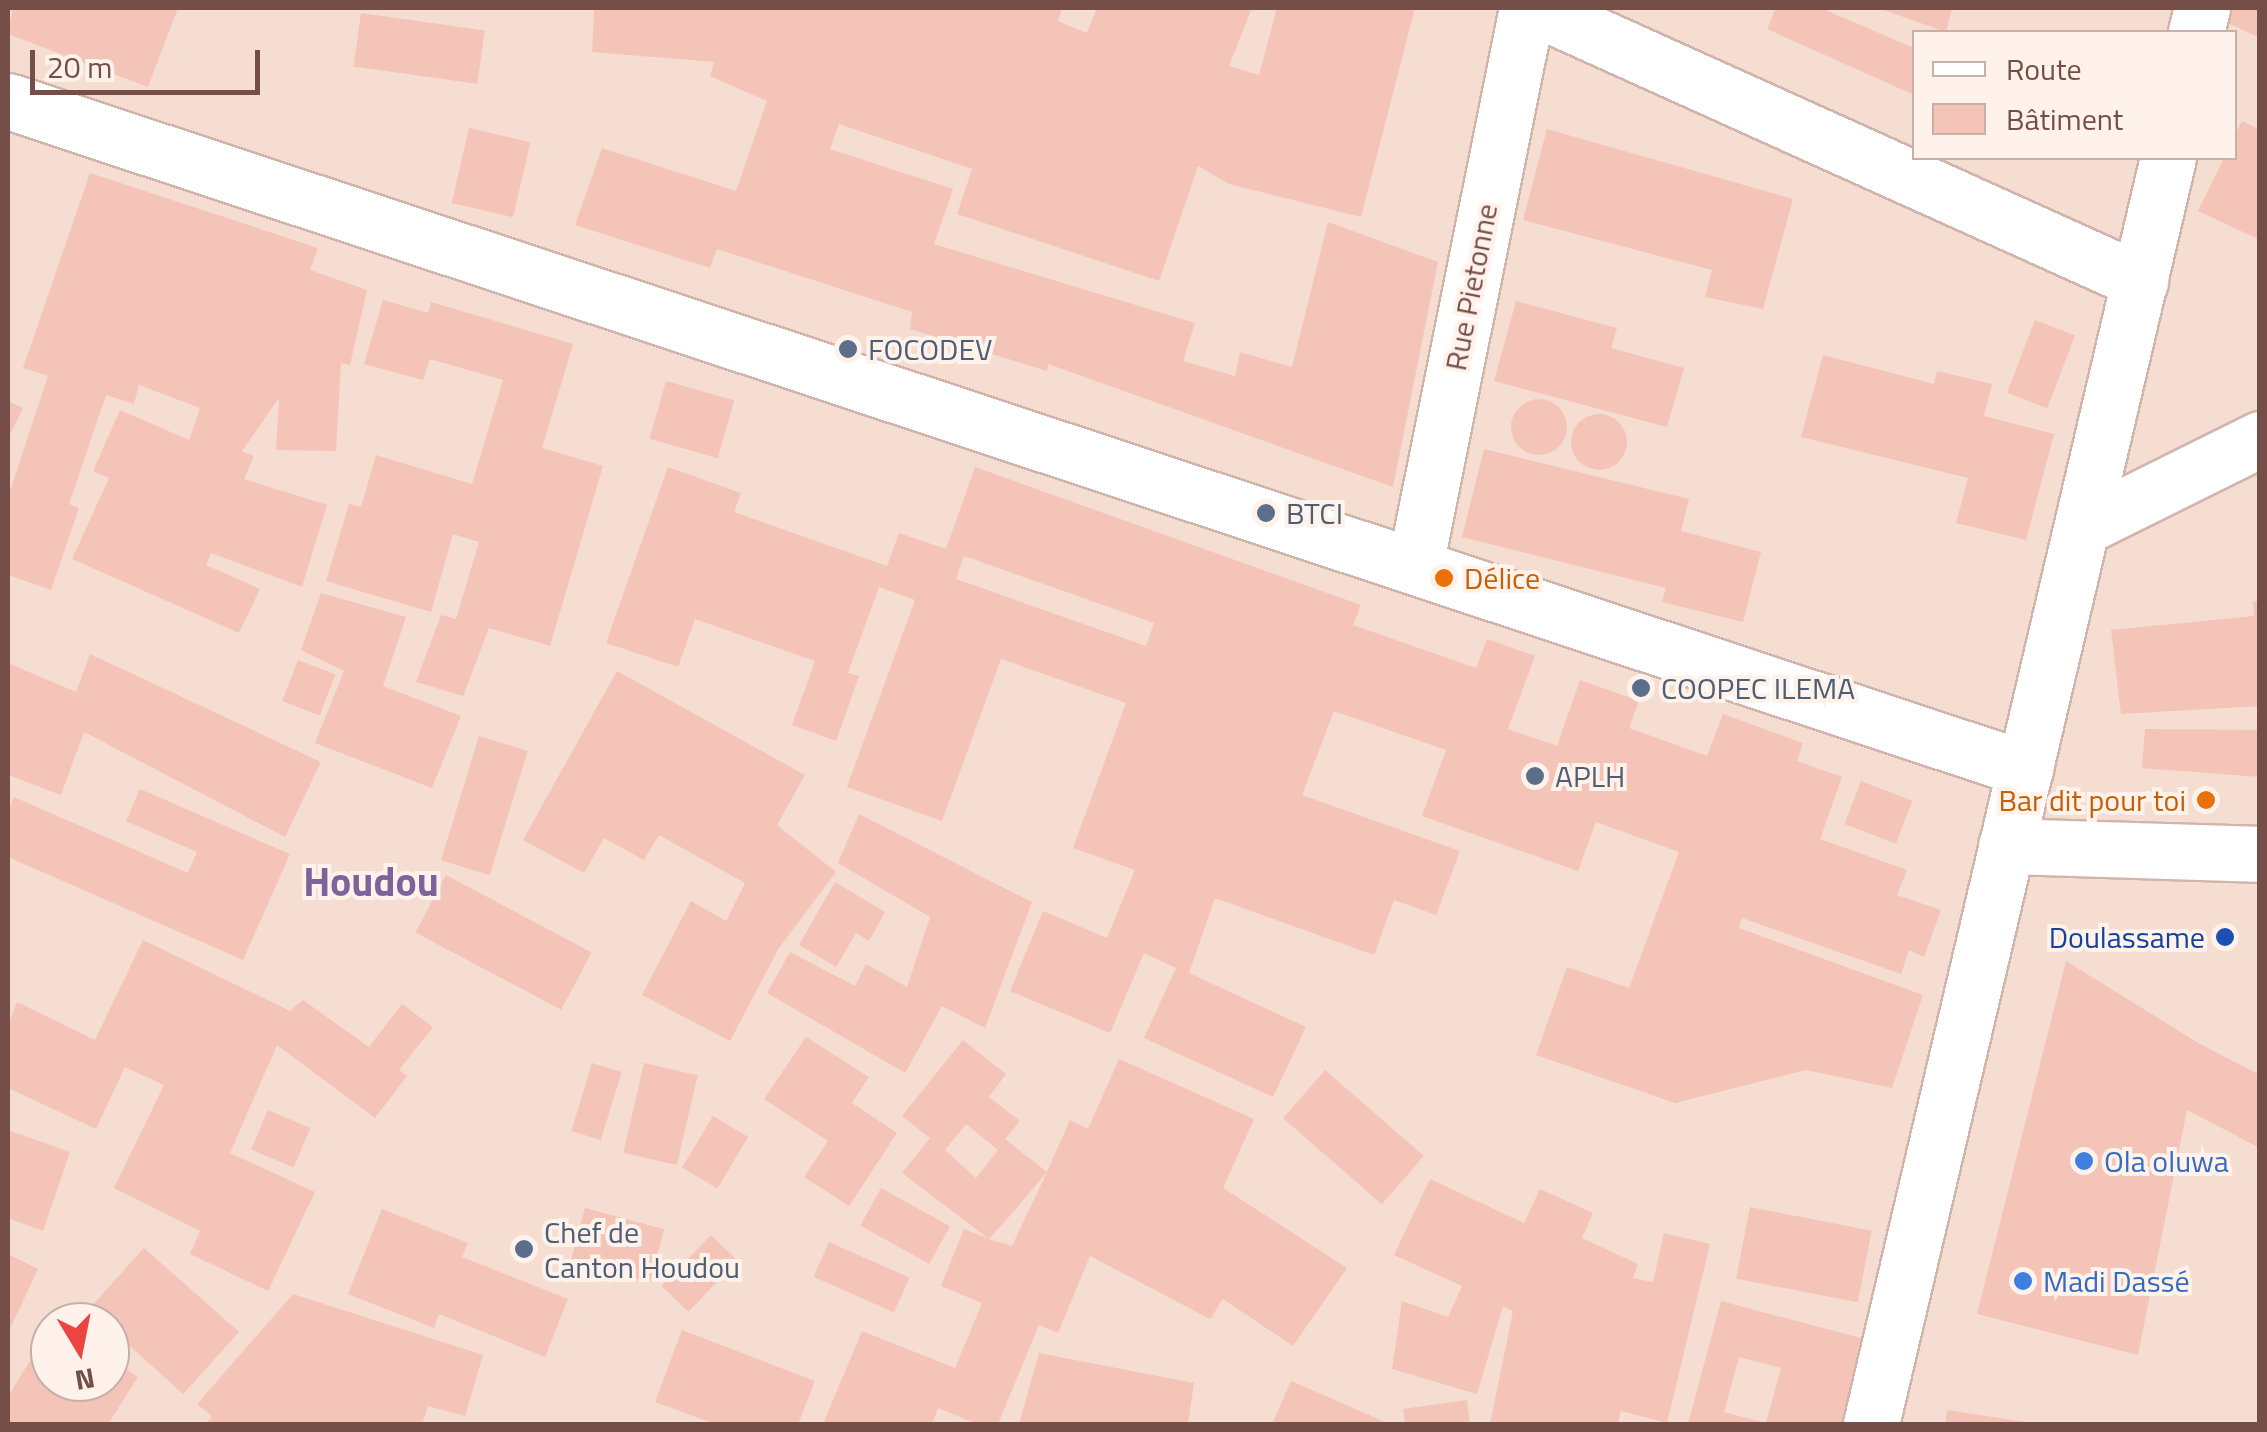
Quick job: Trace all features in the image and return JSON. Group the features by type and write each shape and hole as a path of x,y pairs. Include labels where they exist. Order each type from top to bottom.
{"street":[{"name":"Rue Pietonne","path":"1414,566 1527,8"},
{"path":"1534,8 2140,281"},
{"path":"8,101 2026,769"},
{"path":"1871,1424 2168,160"},
{"path":"2083,528 2260,439"},
{"path":"2006,846 2260,854"}],"shaded area":[{"path":"8,8 2259,8 2259,1424 8,1424"}],"building":[{"path":"13,8 178,8 148,87 8,34"},
{"path":"594,8 1062,8 1058,21 1087,33 1097,8 1252,8 1229,66 1259,75 1277,8 1415,8 1361,217 1229,184 1198,166 1159,281 957,214 972,169 839,124 830,149 953,189 934,244 1195,323 1183,361 1235,376 1240,352 1292,367 1328,222 1438,262 1393,487 1048,364 1047,371 910,329 912,312 717,249 710,268 575,225 602,148 736,191 767,101 710,76 714,62 592,52"},
{"path":"1776,8 1821,8 1912,47 1912,94 1767,29"},
{"path":"1878,8 1952,8 1946,30"},
{"path":"2234,8 2260,8 2260,38 2226,22"},
{"path":"361,13 485,30 477,84 353,66"},
{"path":"2242,121 2260,130 2260,240 2198,211 2223,160 2237,160 2237,131"},
{"path":"469,128 530,142 513,217 452,203"},
{"path":"1547,129 1793,199 1763,309 1705,297 1712,270 1523,220"},
{"path":"90,173 318,248 310,270 367,290 350,365 341,363 336,451 276,450 279,398 242,451 254,456 244,479 327,505 302,587 211,553 206,565 260,589 239,633 72,559 109,478 93,471 120,410 189,440 200,408 139,385 134,404 106,395 69,504 79,508 51,590 8,575 8,497 48,376 23,368"},
{"path":"383,300 428,313 431,302 573,344 542,448 603,466 550,646 489,628 463,696 416,682 441,615 456,619 479,542 453,534 431,612 326,581 349,504 361,507 376,455 472,484 503,380 430,359 423,380 364,364"},
{"path":"1516,301 1617,328 1611,348 1684,368 1667,427 1494,381"},
{"path":"2035,320 2075,335 2047,408 2007,393"},
{"path":"1823,355 1934,384 1937,371 1992,384 1984,416 2054,434 2026,540 1956,523 1968,478 1801,437"},
{"path":"666,381 734,401 718,458 649,439"},
{"path":"1539,399 1559,407 1567,427 1559,447 1539,455 1519,447 1511,427 1519,407"},
{"path":"8,401 23,408 8,439"},
{"path":"1599,414 1619,422 1627,442 1619,462 1599,470 1579,462 1571,442 1579,422"},
{"path":"1484,449 1689,499 1681,531 1761,552 1743,622 1662,602 1666,588 1462,537"},
{"path":"668,467 741,493 734,512 887,566 899,533 946,549 975,467 1361,605 1353,625 1476,668 1487,639 1535,656 1508,729 1557,746 1580,680 1639,701 1629,728 1707,756 1723,714 1803,743 1797,761 1842,777 1820,839 1907,870 1897,895 1941,910 1924,957 1909,950 1901,974 1742,918 1739,928 1923,995 1892,1088 1806,1070 1675,1103 1536,1055 1567,967 1629,988 1679,852 1596,822 1578,871 1422,816 1446,750 1334,711 1302,795 1460,851 1436,915 1394,900 1374,955 1215,898 1189,973 1306,1027 1273,1097 1144,1038 1176,968 1144,953 1110,1033 1010,991 1043,911 1107,938 1135,870 1073,848 1126,703 1001,659 942,821 847,787 915,600 879,587 848,673 859,676 836,741 792,725 815,661 695,619 678,667 606,643","holes":["964,556 1154,623 1146,646 956,579"]},
{"path":"321,593 406,617 383,686 461,716 432,788 315,743 344,671 301,650"},
{"path":"2260,601 2260,706 2121,714 2111,630 2254,616 2253,602"},
{"path":"90,654 321,762 285,837 84,732 61,795 8,775 8,663 76,692"},
{"path":"298,660 335,674 320,715 282,701"},
{"path":"617,671 805,775 777,825 836,872 779,948 730,1041 642,995 691,901 726,921 745,883 659,835 644,860 604,838 584,873 523,840"},
{"path":"2145,729 2260,730 2260,777 2142,768"},
{"path":"479,736 528,751 490,875 441,860"},
{"path":"1861,781 1912,801 1896,844 1845,824"},
{"path":"140,789 290,854 243,960 8,857 8,812 14,797 188,873 197,852 126,821"},
{"path":"859,814 1032,902 985,1028 942,1006 905,1073 767,993 790,952 855,986 866,964 907,987 930,917 838,863"},
{"path":"446,875 592,952 561,1010 415,932"},
{"path":"835,882 885,912 869,941 856,933 836,967 799,945"},
{"path":"143,940 290,1011 303,1000 369,1047 402,1004 433,1027 399,1070 407,1076 375,1118 277,1045 230,1153 315,1192 268,1291 190,1254 200,1231 114,1188 164,1085 125,1067 96,1129 8,1088 8,1025 17,1002 95,1040"},
{"path":"2066,961 2200,1044 2260,1075 2260,1148 2187,1110 2138,1355 1977,1314"},
{"path":"806,1037 869,1077 852,1103 897,1133 849,1206 804,1177 828,1141 764,1099"},
{"path":"963,1040 1006,1074 989,1097 1020,1121 1005,1139 1047,1172 989,1239 902,1173 930,1138 902,1116","holes":["966,1124 998,1150 976,1178 945,1150"]},
{"path":"1119,1059 1254,1119 1223,1188 1347,1268 1293,1346 1223,1299 1210,1319 1090,1256 1058,1333 1039,1325 998,1424 977,1424 938,1408 932,1424 823,1424 862,1331 955,1368 982,1303 941,1286 964,1229 1012,1246 1070,1120 1088,1129"},
{"path":"592,1063 622,1072 601,1140 571,1131"},
{"path":"644,1063 698,1075 677,1165 623,1153"},
{"path":"1325,1070 1424,1156 1382,1204 1283,1118"},
{"path":"268,1110 310,1128 294,1168 251,1150"},
{"path":"713,1116 748,1137 717,1189 682,1167"},
{"path":"8,1130 70,1152 43,1231 8,1218"},
{"path":"1430,1179 1524,1223 1540,1189 1593,1213 1582,1238 1638,1264 1633,1278 1653,1282 1664,1233 1710,1244 1667,1423 1621,1411 1618,1424 1490,1424 1513,1311 1503,1306 1477,1394 1392,1369 1402,1301 1448,1317 1462,1286 1394,1255"},
{"path":"881,1188 950,1226 929,1264 860,1226"},
{"path":"1750,1207 1872,1231 1858,1302 1736,1279"},
{"path":"585,1208 664,1229 650,1282 571,1261"},
{"path":"382,1209 468,1243 462,1257 568,1299 545,1357 439,1314 434,1328 348,1294"},
{"path":"711,1235 738,1261 688,1312 662,1286"},
{"path":"829,1242 909,1278 894,1313 814,1277"},
{"path":"144,1248 239,1332 183,1394 130,1346 130,1302 95,1302"},
{"path":"8,1254 38,1269 8,1333"},
{"path":"293,1294 483,1355 465,1416 428,1406 422,1424 206,1424 212,1416 197,1404"},
{"path":"1721,1301 1872,1341 1850,1424 1688,1424","holes":["1739,1357 1781,1368 1766,1423 1724,1412"]},
{"path":"682,1330 815,1381 798,1424 715,1424 655,1402"},
{"path":"1039,1353 1194,1383 1188,1424 1019,1424"},
{"path":"30,1361 30,1402 122,1402 108,1424 8,1424 8,1396"},
{"path":"130,1372 138,1377 130,1390"},
{"path":"1291,1381 1390,1424 1272,1424"},
{"path":"1467,1400 1470,1424 1405,1424 1403,1409"},
{"path":"1947,1410 2026,1422 1945,1424"}],"place":[{"name":"FOCODEV","path":"848,349"},
{"name":"BTCI","path":"1266,513"},
{"name":"Délice","path":"1444,578"},
{"name":"COOPEC ILEMA","path":"1641,688"},
{"name":"APLH","path":"1535,776"},
{"name":"Bar dit pour toi","path":"2206,800"},
{"name":"Doulassame","path":"2225,937"},
{"name":"Ola oluwa","path":"2084,1161"},
{"name":"Chef de Canton Houdou","path":"524,1249"},
{"name":"Madi Dassé","path":"2023,1281"}],"district":[{"name":"Houdou","path":"371,882"}]}
